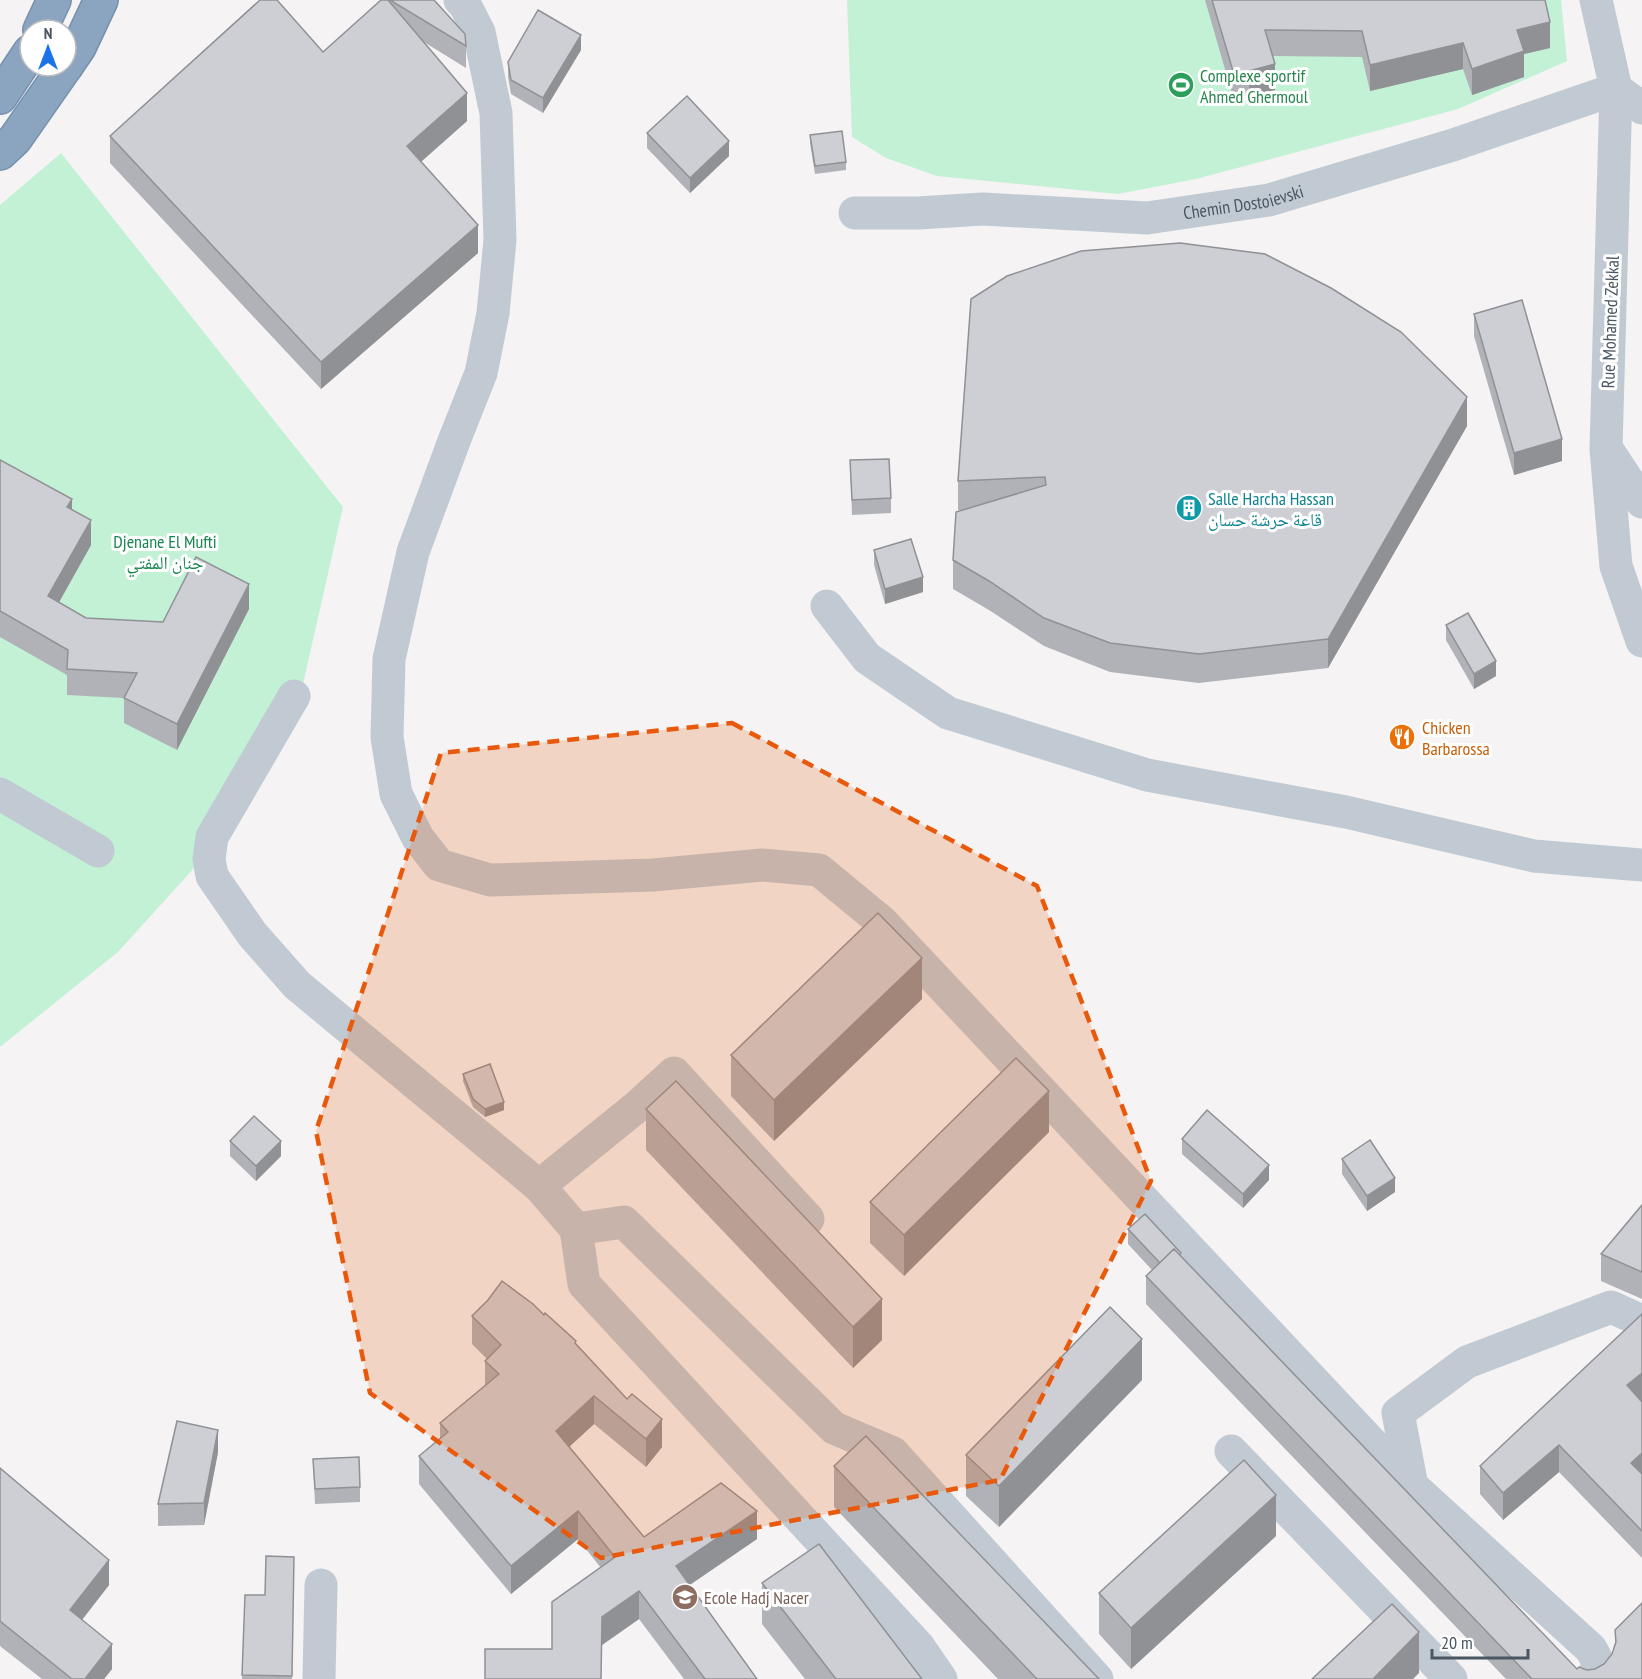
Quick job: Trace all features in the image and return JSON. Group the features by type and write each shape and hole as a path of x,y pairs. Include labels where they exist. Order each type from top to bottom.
{"highway":[{"path":"46,18 54,0"},
{"path":"78,48 101,0"},
{"path":"0,97 18,70"},
{"path":"0,153 15,139 58,78"}],"street":[{"path":"460,0 479,32 496,113 500,240 493,313 481,373 413,552 389,659 387,737 396,794 418,838 439,865 490,880 653,875 762,865 819,870 882,922 1412,1486 1591,1649 1598,1662 1597,1673 1590,1679"},
{"name":"Rue Mohamed Zekkal","path":"1596,0 1616,89 1606,449 1616,566 1642,641"},
{"path":"1616,89 1642,108"},
{"name":"Chemin Dostoievski","path":"855,213 918,213 983,209 1147,218 1269,200 1453,145 1616,89"},
{"path":"1606,449 1642,502"},
{"path":"827,606 867,658 948,713 1147,776 1346,812 1534,856 1642,865"},
{"path":"294,696 212,837 209,859 212,876 252,934 297,985 539,1186 576,1229 584,1284 919,1647 941,1679"},
{"path":"0,794 98,851"},
{"path":"539,1186 639,1105 674,1073 808,1219"},
{"path":"576,1229 624,1222 834,1428 893,1453 1097,1679"},
{"path":"1412,1486 1398,1413 1467,1362 1611,1307 1642,1321"},
{"path":"1231,1451 1451,1679"},
{"path":"320,1679 321,1586"}],"highlighted area":[{"path":"732,723 1037,886 1151,1181 1000,1480 601,1558 370,1393 316,1131 441,753"}],"green space":[{"name":"Complexe sportif Ahmed Ghermoul","path":"847,0 1561,0 1567,61 1458,109 1196,179 1118,194 937,176 886,158 852,137"},
{"name":"Djenane El Mufti جنان المفتي","path":"61,153 343,507 294,724 204,857 118,952 0,1047 0,205"}],"building":[{"path":"260,0 277,0 323,52 381,0 388,0 467,93 407,146 478,225 321,362 110,136"},
{"path":"390,0 434,0 465,34 466,46"},
{"path":"1212,0 1545,0 1550,22 1517,30 1524,51 1472,69 1463,43 1370,65 1362,31 1265,30 1275,64 1249,71 1233,71"},
{"path":"538,10 581,35 543,98 511,80 508,62"},
{"path":"687,96 729,141 690,178 647,133"},
{"path":"842,131 846,162 815,166 810,135"},
{"name":"Salle Harcha Hassan قاعة حرشة حسان","path":"1180,243 1265,254 1331,288 1401,332 1467,397 1328,639 1199,654 1110,643 1044,618 953,560 956,512 1046,485 1045,477 958,481 971,299 1007,276 1081,251"},
{"path":"1522,300 1562,439 1514,453 1474,314"},
{"path":"889,459 891,498 852,500 850,460"},
{"path":"0,460 72,499 67,507 91,520 48,596 86,618 163,622 196,557 249,584 177,724 124,698 137,673 67,669 68,650 0,611"},
{"path":"911,539 923,577 885,589 874,550"},
{"path":"1468,613 1496,661 1474,674 1446,625"},
{"path":"878,913 922,958 774,1100 731,1055"},
{"path":"1016,1058 1049,1091 904,1235 870,1202"},
{"path":"490,1064 504,1102 485,1109 473,1099 463,1074"},
{"path":"676,1081 882,1299 853,1327 646,1109"},
{"path":"1207,1110 1269,1165 1243,1194 1182,1139"},
{"path":"254,1116 281,1141 256,1166 230,1141"},
{"path":"1370,1140 1395,1178 1367,1196 1342,1159"},
{"path":"1642,1205 1642,1272 1601,1254"},
{"path":"1145,1214 1181,1253 1179,1255 1174,1249 1160,1263 1128,1229"},
{"path":"1174,1249 1577,1669 1579,1667 1587,1670 1595,1669 1604,1664 1612,1654 1616,1642 1615,1630 1642,1603 1642,1679 1532,1679 1146,1276"},
{"path":"502,1281 544,1315 545,1313 576,1341 575,1343 627,1399 632,1394 662,1419 646,1439 594,1396 556,1431 644,1537 721,1483 757,1511 676,1566 757,1679 705,1679 639,1591 602,1617 601,1679 485,1679 485,1649 552,1649 552,1602 615,1557 578,1511 511,1566 419,1456 448,1432 440,1423 499,1374 485,1361 501,1345 472,1316"},
{"path":"1110,1307 1142,1339 999,1486 966,1455"},
{"path":"1642,1314 1642,1373 1627,1385 1642,1402 1642,1453 1631,1463 1642,1474 1642,1531 1559,1445 1503,1493 1480,1466"},
{"path":"177,1421 218,1430 204,1503 158,1504"},
{"path":"866,1436 1099,1679 1037,1679 834,1466"},
{"path":"359,1457 360,1487 315,1489 313,1459"},
{"path":"1244,1460 1276,1495 1131,1628 1099,1593"},
{"path":"0,1468 109,1560 70,1610 112,1644 85,1679 72,1679 0,1621"},
{"path":"819,1544 922,1679 836,1679 762,1583"},
{"path":"266,1556 294,1557 292,1676 242,1675 245,1595 265,1595"},
{"path":"1392,1604 1419,1632 1373,1679 1312,1679"}],"place":[{"name":"Complexe sportif Ahmed Ghermoul","path":"1181,85"},
{"name":"Salle Harcha Hassan قاعة حرشة حسان","path":"1189,508"},
{"name":"Chicken Barbarossa","path":"1402,737"},
{"name":"Ecole Hadj Nacer","path":"685,1597"}]}
